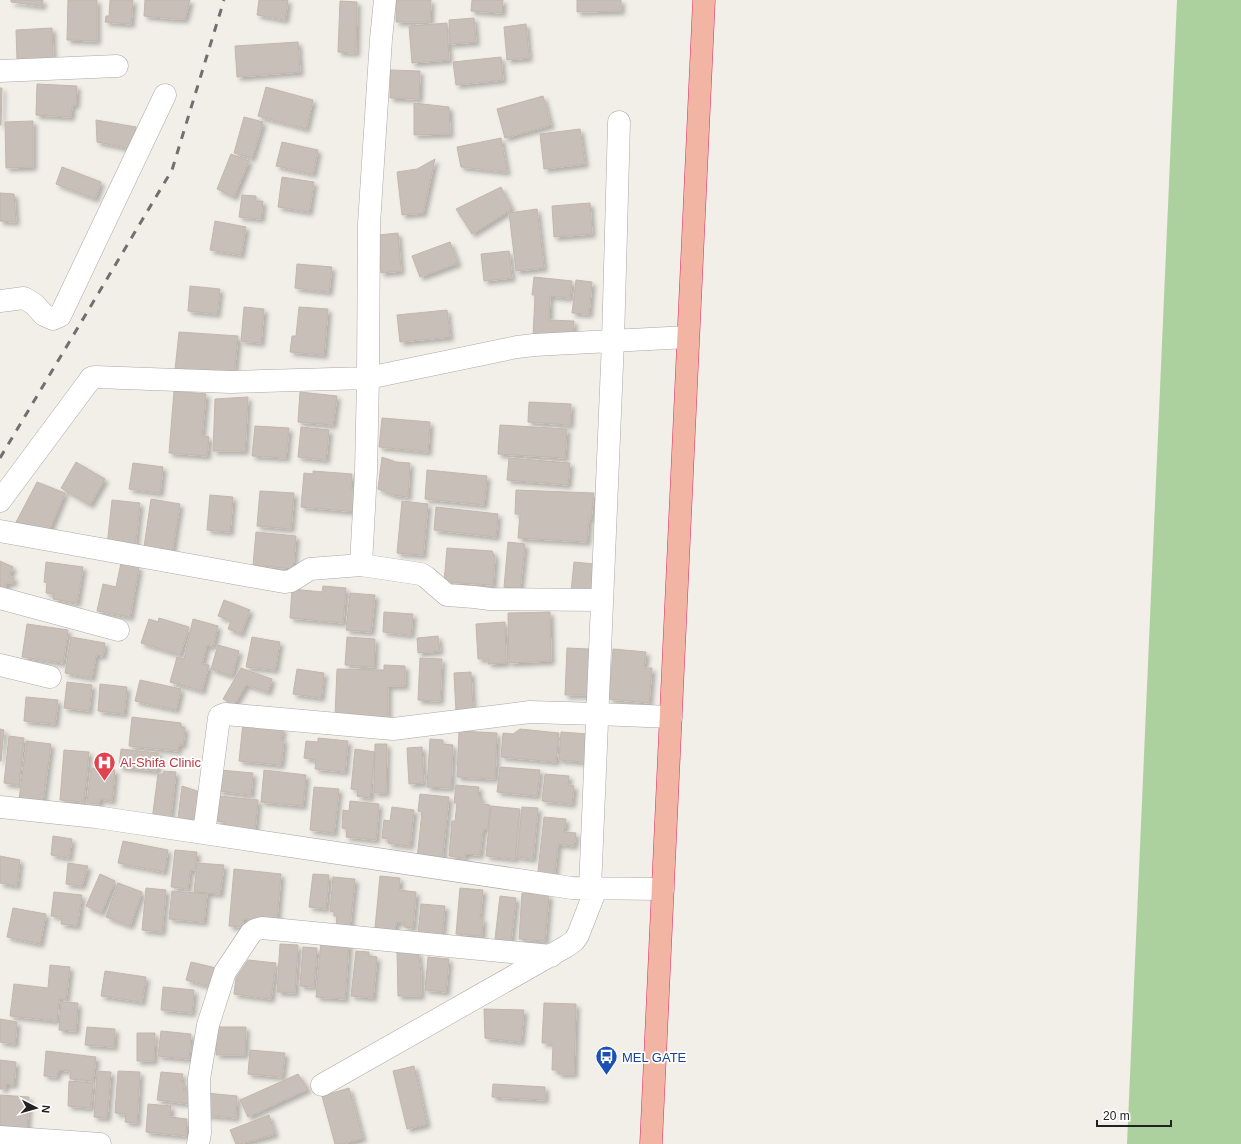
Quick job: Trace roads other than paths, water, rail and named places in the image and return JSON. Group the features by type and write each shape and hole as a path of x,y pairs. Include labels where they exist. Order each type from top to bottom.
{"highway":[{"path":"651,1144 704,0"}],"street":[{"path":"362,564 368,378 369,224 381,39 385,0"},
{"path":"0,71 117,66"},
{"path":"0,301 24,298 34,304 44,315 53,319 60,316 165,95"},
{"path":"322,1085 551,956 574,941 578,935 593,889 602,600 613,341 619,122"},
{"path":"0,501 91,378 95,377 231,382 368,378 517,347 688,337"},
{"path":"0,532 284,582 291,581 310,569 362,564 421,574 447,595 490,599 602,600"},
{"path":"0,598 118,630"},
{"path":"0,665 50,677"},
{"path":"204,833 219,718 222,715 393,729 526,713 671,717"},
{"path":"0,807 96,817 564,886 593,889 663,889"},
{"path":"198,1144 200,1133 199,1079 208,1024 225,972 251,933 255,930 262,928 551,956"},
{"path":"0,1137 100,1144"}],"railway":[{"path":"0,458 172,170 224,0"}],"place":[{"name":"Al-Shifa Clinic","path":"105,782"},
{"name":"MEL GATE","path":"607,1076"}]}
